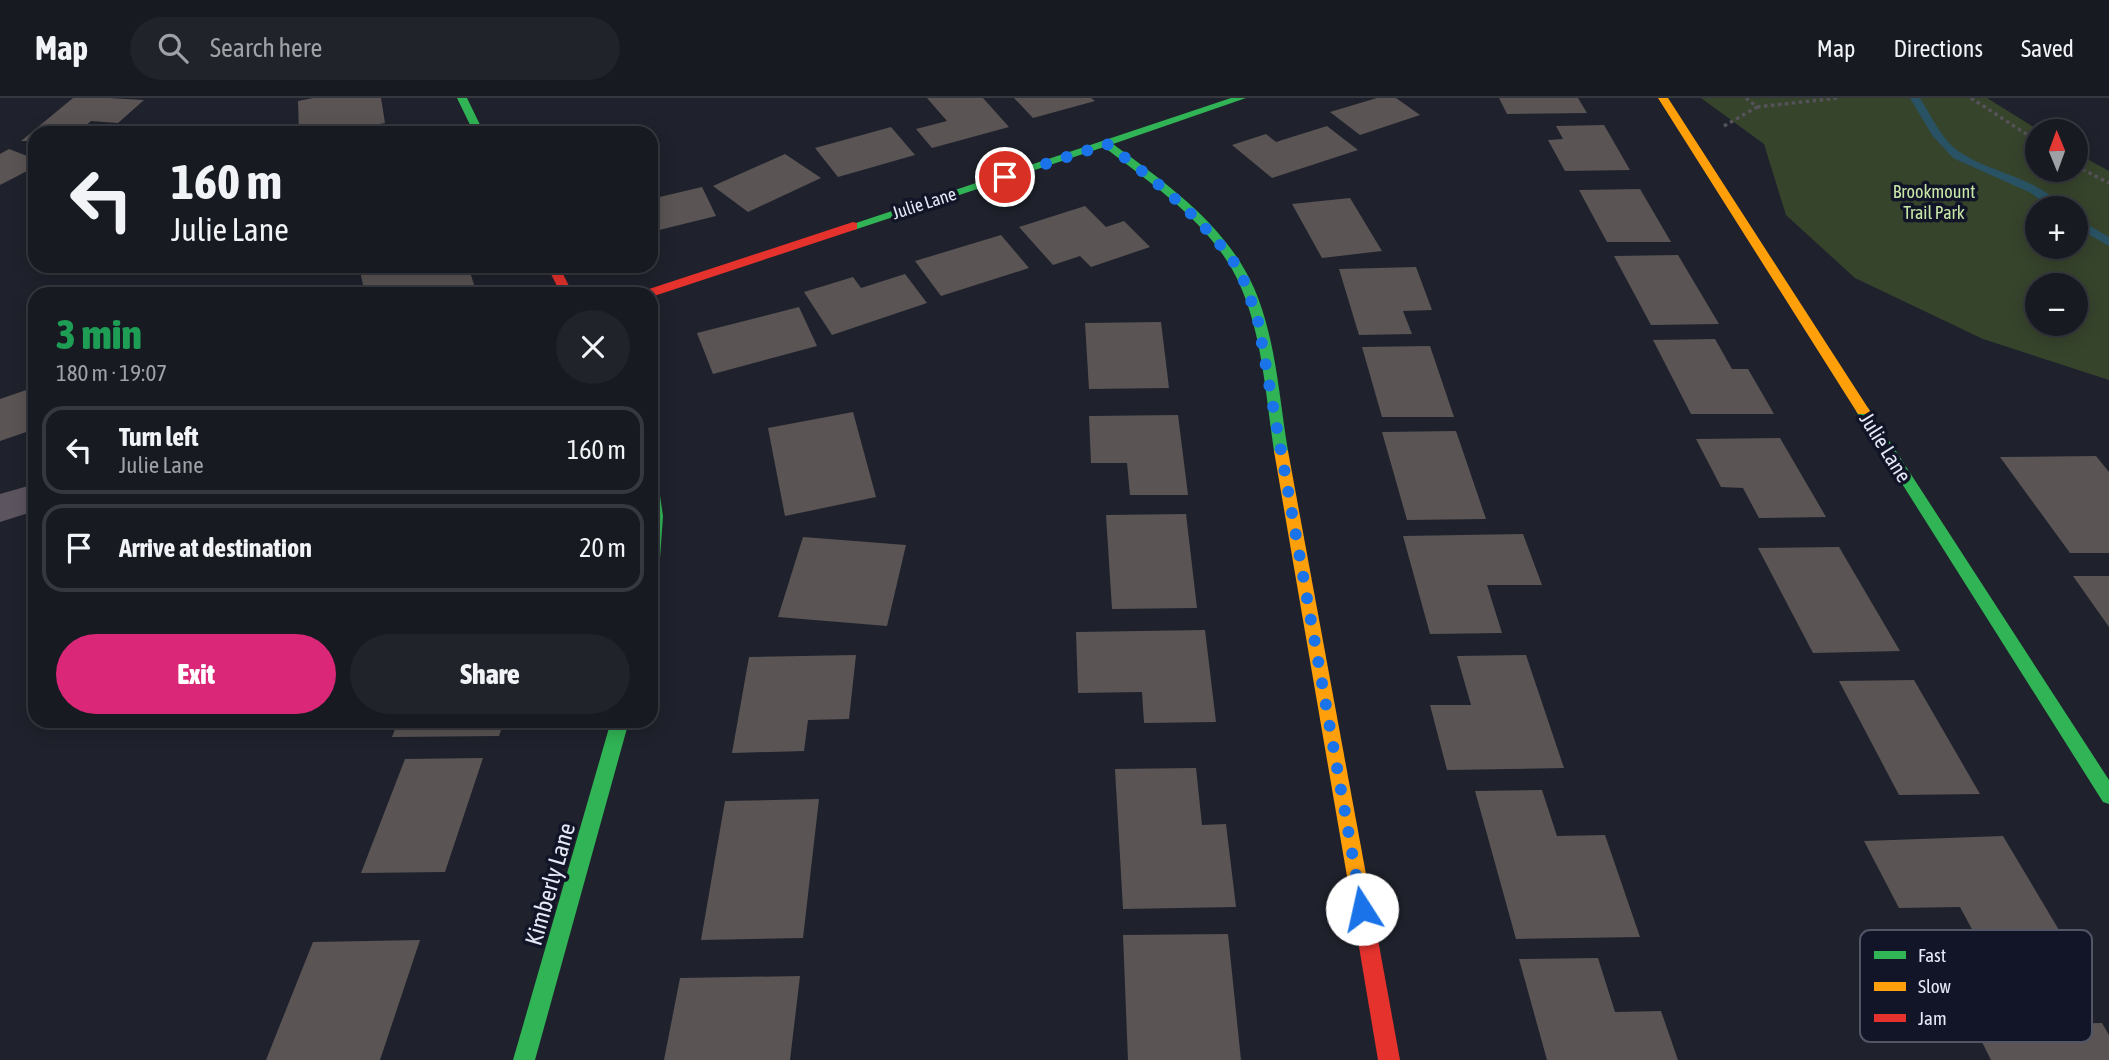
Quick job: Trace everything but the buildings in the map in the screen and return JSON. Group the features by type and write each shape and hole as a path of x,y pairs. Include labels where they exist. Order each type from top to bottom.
{"street":[{"path":"462,98 476,126"},
{"name":"Julie Lane","path":"658,290 1241,98"},
{"name":"Julie Lane","path":"1663,98 2109,796"},
{"path":"1107,144 1154,180 1198,220 1235,263 1258,321 1389,1060"},
{"path":"0,508 28,499"},
{"name":"Kimberly Lane","path":"524,1060 618,728"}],"path":[{"path":"1757,107 1838,98"},
{"path":"1971,98 2025,133"},
{"path":"2088,172 2109,183"}],"green space":[{"name":"Brookmount Trail Park","path":"1701,98 1987,98 2025,122 2025,182 2088,182 2088,160 2109,171 2109,380 1983,339 1855,278 1786,215 1764,144"}],"waterway":[{"path":"1915,98 1936,133 1957,156 2041,196"},
{"path":"2088,229 2109,242"}],"traffic: fast":[{"path":"462,98 476,126"},
{"path":"853,226 1241,98"},
{"path":"1107,144 1196,217 1226,250 1238,269 1248,289 1262,334 1281,451"},
{"path":"1863,411 2109,796"},
{"path":"524,1060 618,728"}],"traffic: slow":[{"path":"1663,98 1863,411"},
{"path":"1281,451 1365,923"}],"traffic: jam":[{"path":"658,290 853,226"},
{"path":"556,273 564,287"},
{"path":"1365,923 1389,1060"}],"route":[{"path":"1005,177 1107,144 1154,180 1198,220 1235,263 1258,321 1362,909"}]}
